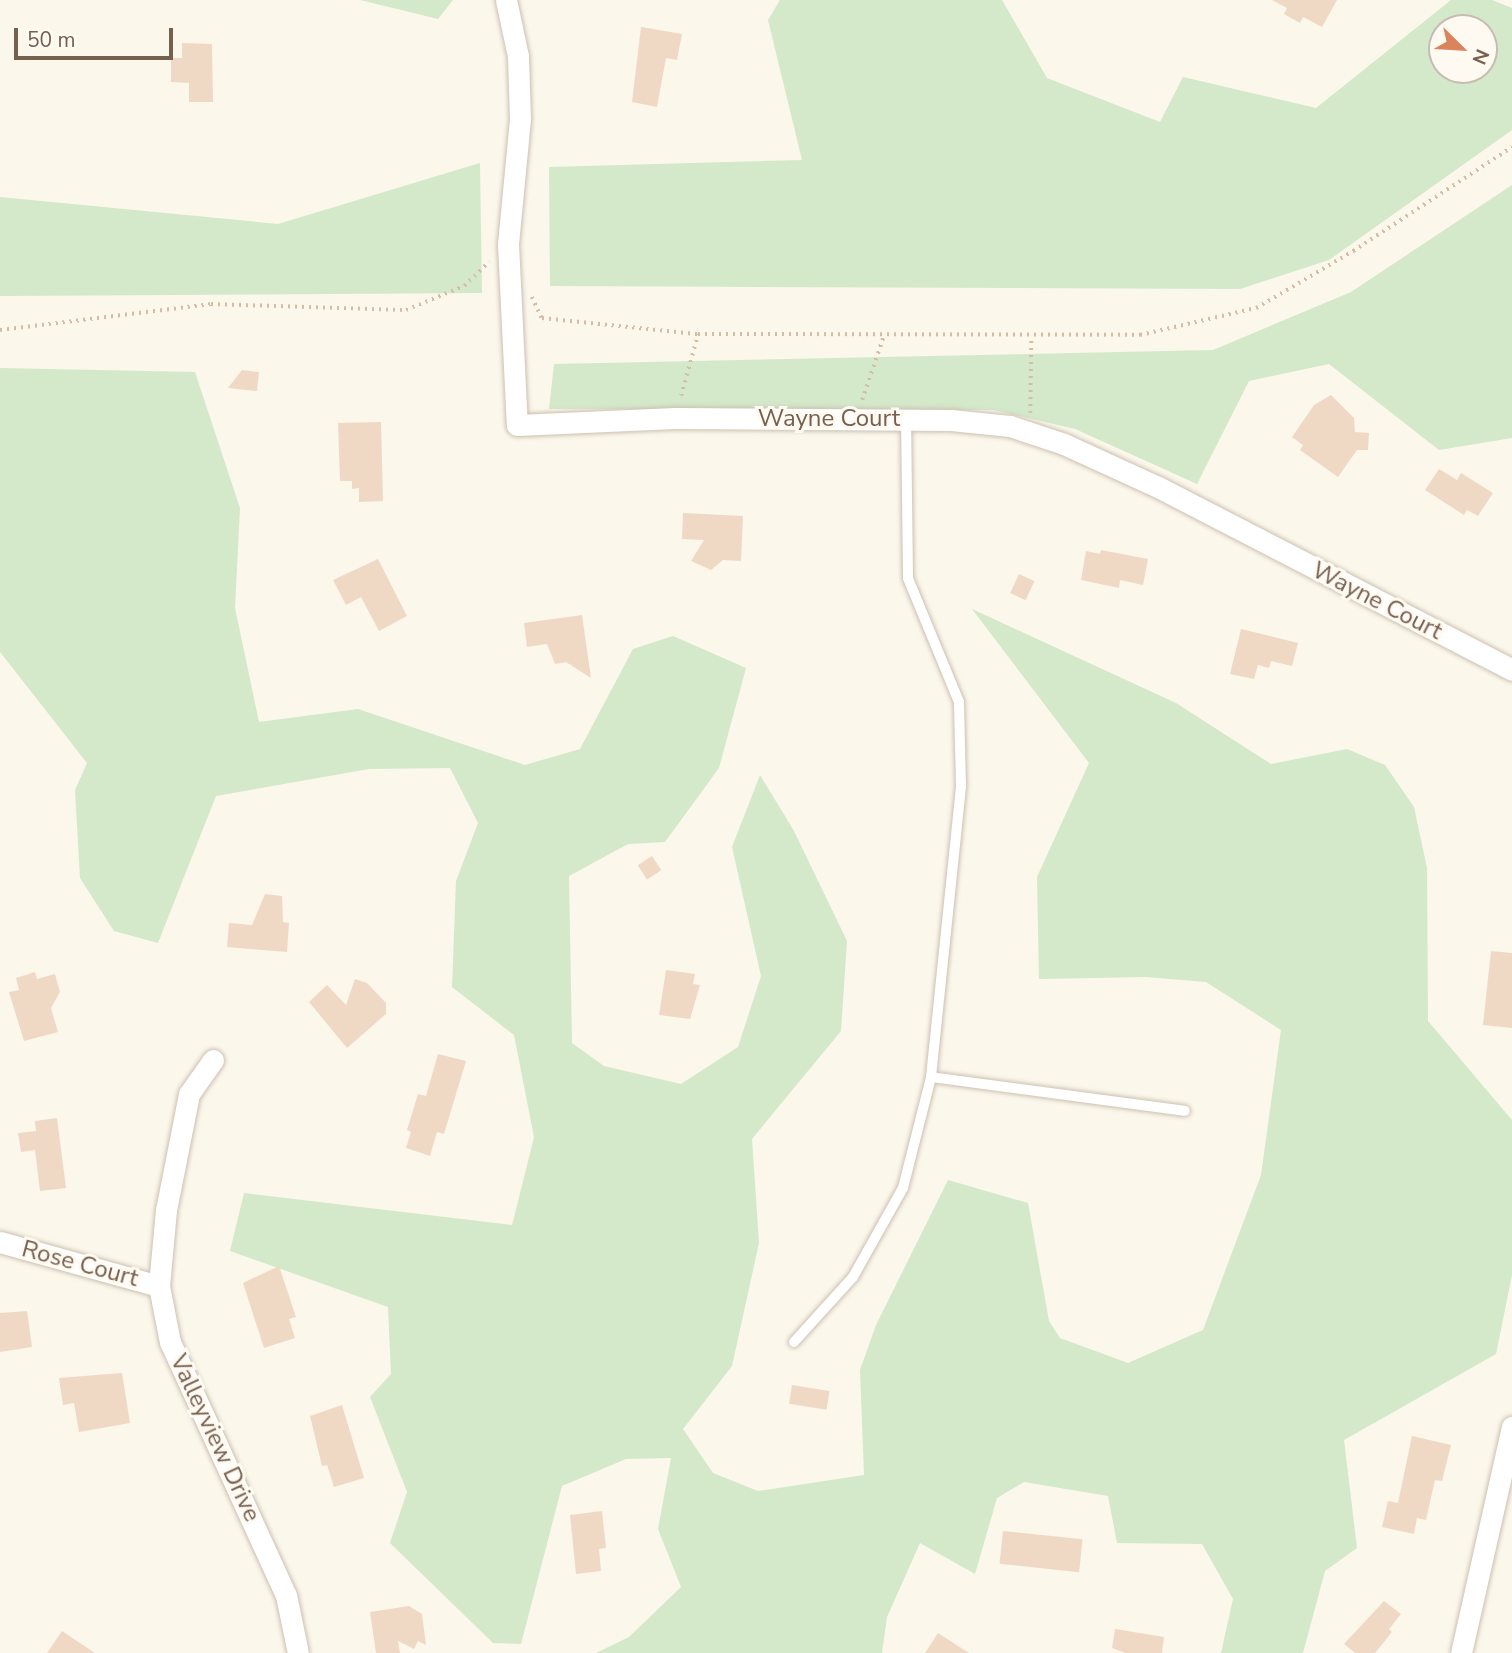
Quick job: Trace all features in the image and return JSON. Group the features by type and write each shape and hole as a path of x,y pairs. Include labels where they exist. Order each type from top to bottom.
{"street":[{"name":"Wayne Court","path":"506,0 518,56 520,119 508,244 517,425 675,418 906,419 951,420 1029,432 1065,444 1158,487 1512,670"},
{"name":"Valleyview Drive","path":"213,1060 189,1094 166,1210 159,1286 170,1342 286,1595 298,1653"},
{"name":"Rose Court","path":"0,1242 159,1286"},
{"path":"1461,1653 1512,1427"}],"lane":[{"path":"794,1342 853,1277 902,1188 931,1077 961,786 959,702 908,578 906,419"},
{"path":"931,1077 1185,1111"}],"path":[{"path":"531,293 542,318 698,334 1140,335 1256,308 1353,251 1512,147"},
{"path":"0,330 211,304 406,310 464,286 508,244"},
{"path":"675,418 698,334"},
{"path":"855,419 884,335"},
{"path":"1029,432 1031,336"}],"green space":[{"path":"360,0 453,0 438,19"},
{"path":"780,0 1002,0 1047,78 1160,122 1183,77 1316,108 1428,18 1428,84 1498,84 1498,14 1434,14 1451,0 1492,0 1512,8 1512,130 1329,260 1240,289 550,286 549,167 802,160 768,20"},
{"path":"480,163 482,293 0,296 0,197 278,224"},
{"path":"1512,185 1512,438 1439,450 1329,364 1249,381 1197,484 1075,429 993,410 549,409 554,364 1213,350 1351,292"},
{"path":"0,368 195,372 240,508 235,608 259,722 358,709 525,765 580,749 633,649 673,636 746,668 719,768 665,842 628,844 569,876 572,1043 604,1066 681,1084 738,1047 761,976 732,847 760,775 794,831 847,941 841,1031 752,1139 759,1243 732,1366 683,1429 713,1473 758,1491 864,1475 860,1370 876,1325 948,1180 1028,1203 1049,1321 1060,1338 1128,1363 1203,1330 1261,1175 1281,1030 1206,982 1146,977 1039,979 1037,877 1089,763 972,609 1176,703 1271,764 1347,749 1385,765 1414,807 1427,868 1428,1021 1512,1120 1512,1275 1496,1354 1344,1440 1357,1548 1325,1571 1303,1653 1221,1653 1233,1599 1202,1544 1117,1543 1108,1496 1024,1482 997,1498 975,1574 920,1543 887,1617 882,1653 596,1653 629,1637 681,1587 658,1529 671,1458 626,1459 562,1486 521,1644 493,1643 390,1543 407,1492 370,1397 391,1374 388,1307 230,1251 244,1193 512,1225 534,1137 514,1035 452,987 456,881 478,823 450,768 369,769 216,796 158,943 114,931 80,878 75,790 87,763 0,652"}],"building":[{"path":"1272,0 1337,0 1322,27 1303,17 1300,23 1284,14 1287,8"},
{"path":"641,27 682,34 677,60 666,58 657,107 632,102"},
{"path":"182,43 212,44 213,102 189,102 189,83 171,82 171,58 182,58"},
{"path":"242,370 259,372 257,391 228,388"},
{"path":"1331,395 1354,418 1355,432 1369,433 1368,450 1357,450 1338,477 1300,450 1303,445 1292,437 1314,405"},
{"path":"381,422 383,501 359,502 359,488 352,489 352,481 340,481 338,423"},
{"path":"1439,469 1457,480 1461,473 1493,493 1478,516 1467,510 1464,515 1425,490"},
{"path":"683,513 743,516 741,561 723,560 711,570 691,561 704,540 682,539"},
{"path":"1101,550 1148,559 1143,585 1120,580 1119,588 1081,580 1086,551 1100,554"},
{"path":"378,559 407,616 379,631 361,597 346,605 333,580"},
{"path":"1019,574 1034,581 1026,600 1010,593"},
{"path":"582,615 591,678 566,662 555,664 547,644 527,647 524,623"},
{"path":"1241,629 1298,643 1292,666 1271,661 1269,668 1258,665 1254,679 1230,674"},
{"path":"652,856 661,870 647,880 638,865"},
{"path":"265,894 282,896 283,922 289,923 287,952 227,947 229,923 252,925"},
{"path":"1491,951 1512,953 1512,1028 1483,1025"},
{"path":"666,970 695,974 693,984 700,985 690,1019 659,1015"},
{"path":"35,972 37,979 55,974 60,992 51,1008 58,1032 24,1041 9,992 19,990 16,978"},
{"path":"355,979 367,983 386,1003 386,1014 347,1048 309,1002 327,985 346,1005"},
{"path":"438,1054 466,1061 444,1134 437,1132 430,1156 406,1148 411,1132 407,1130 418,1094 426,1096"},
{"path":"57,1118 66,1188 40,1191 35,1150 21,1152 18,1133 36,1131 35,1121"},
{"path":"279,1266 296,1317 289,1319 295,1338 264,1348 243,1283"},
{"path":"27,1311 32,1347 0,1352 0,1313"},
{"path":"122,1373 130,1423 79,1432 74,1403 63,1405 59,1378"},
{"path":"792,1385 830,1391 827,1410 789,1404"},
{"path":"342,1405 364,1478 334,1487 327,1465 322,1466 310,1416"},
{"path":"1412,1436 1451,1445 1442,1481 1435,1480 1426,1520 1417,1518 1414,1534 1382,1527 1388,1501 1398,1503"},
{"path":"602,1511 606,1548 599,1549 601,1571 576,1574 570,1515"},
{"path":"1003,1531 1083,1539 1079,1572 1000,1564"},
{"path":"1384,1601 1401,1614 1389,1629 1392,1632 1375,1653 1355,1653 1344,1644"},
{"path":"409,1606 422,1614 426,1645 418,1641 414,1649 398,1641 400,1653 376,1653 370,1612"},
{"path":"1115,1629 1164,1637 1162,1653 1125,1653 1112,1648"},
{"path":"62,1631 95,1653 47,1653"},
{"path":"938,1633 969,1653 925,1653"}]}
